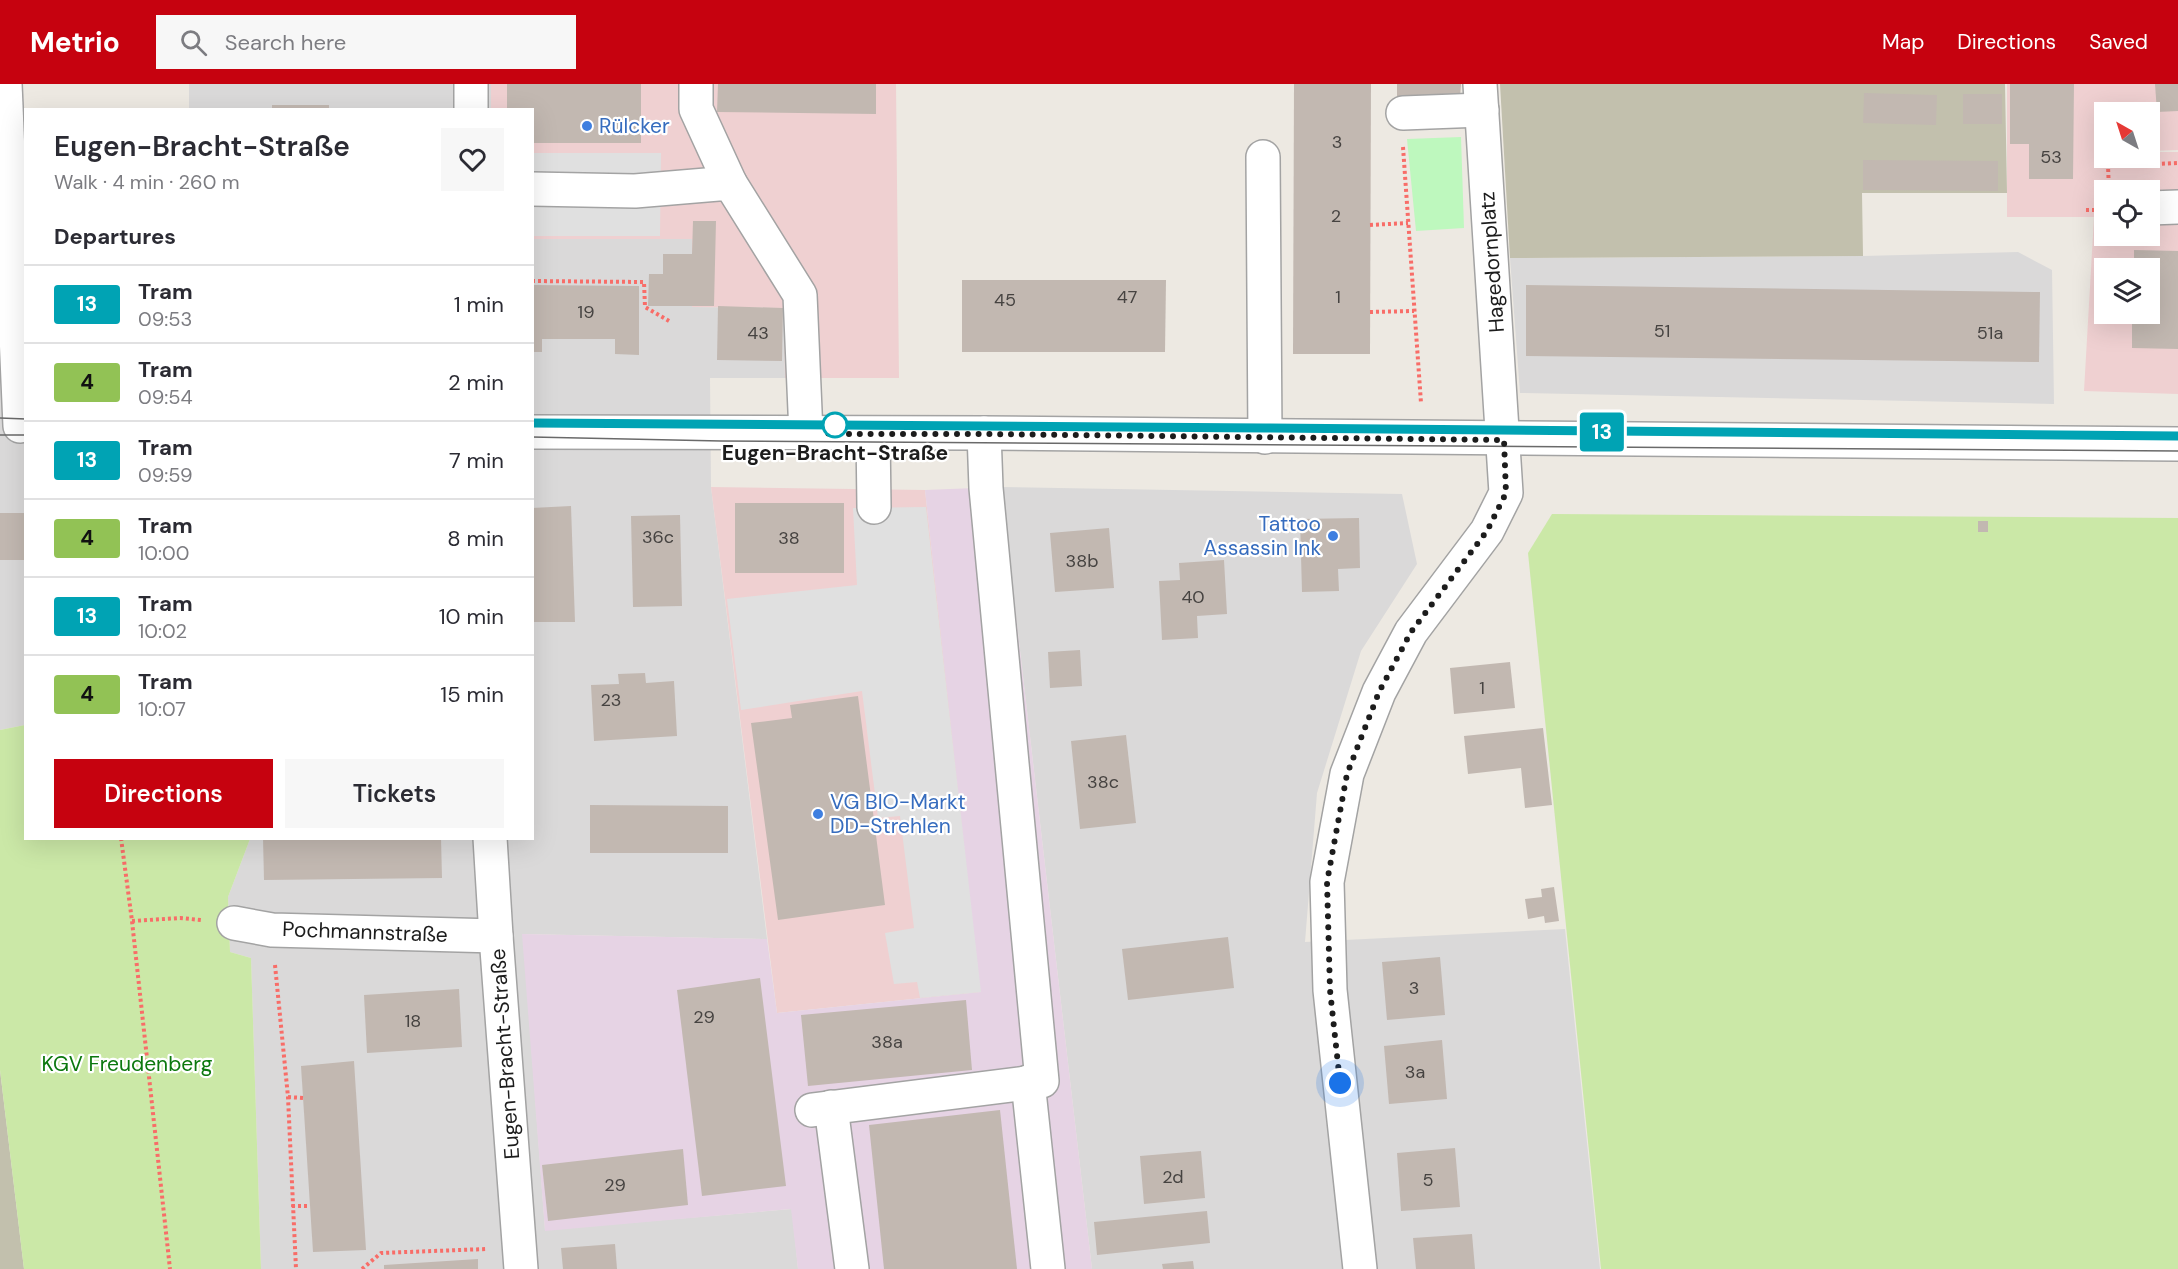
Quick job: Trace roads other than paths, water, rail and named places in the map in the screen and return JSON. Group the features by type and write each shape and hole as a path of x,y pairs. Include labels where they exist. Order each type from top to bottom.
{"street":[{"path":"5,84 15,426"},
{"path":"471,84 471,108"},
{"path":"696,84 696,110 730,183 800,295 806,434"},
{"path":"1403,126 1481,97"},
{"name":"Hagedornplatz","path":"1360,1269 1330,990 1327,882 1347,774 1379,692 1411,632 1487,531 1506,493 1481,97"},
{"path":"1263,157 1265,437"},
{"path":"534,189 635,191 730,183"},
{"path":"2160,208 2178,207"},
{"path":"534,432 2178,444"},
{"path":"873,434 874,507"},
{"path":"852,1269 821,1108 1042,1081 986,488 984,434"},
{"name":"Eugen-Bracht-Straße","path":"490,840 521,1259"},
{"name":"Pochmannstraße","path":"234,923 272,930 496,936"},
{"path":"1028,1082 1048,1269"}],"tram line":[{"path":"0,418 24,419"},
{"path":"534,423 2178,436"},
{"name":"13","path":"534,423 2178,436"},
{"path":"0,435 24,435"},
{"path":"534,437 721,441 2178,451"}],"place":[{"name":"Rülcker","path":"587,126"},
{"name":"Eugen-Bracht-Straße","path":"835,425"},
{"name":"Tattoo Assassin Ink","path":"1333,536"},
{"name":"VG BIO-Markt DD-Strehlen","path":"818,814"}],"park label":[{"name":"KGV Freudenberg","path":"127,1064"}]}
